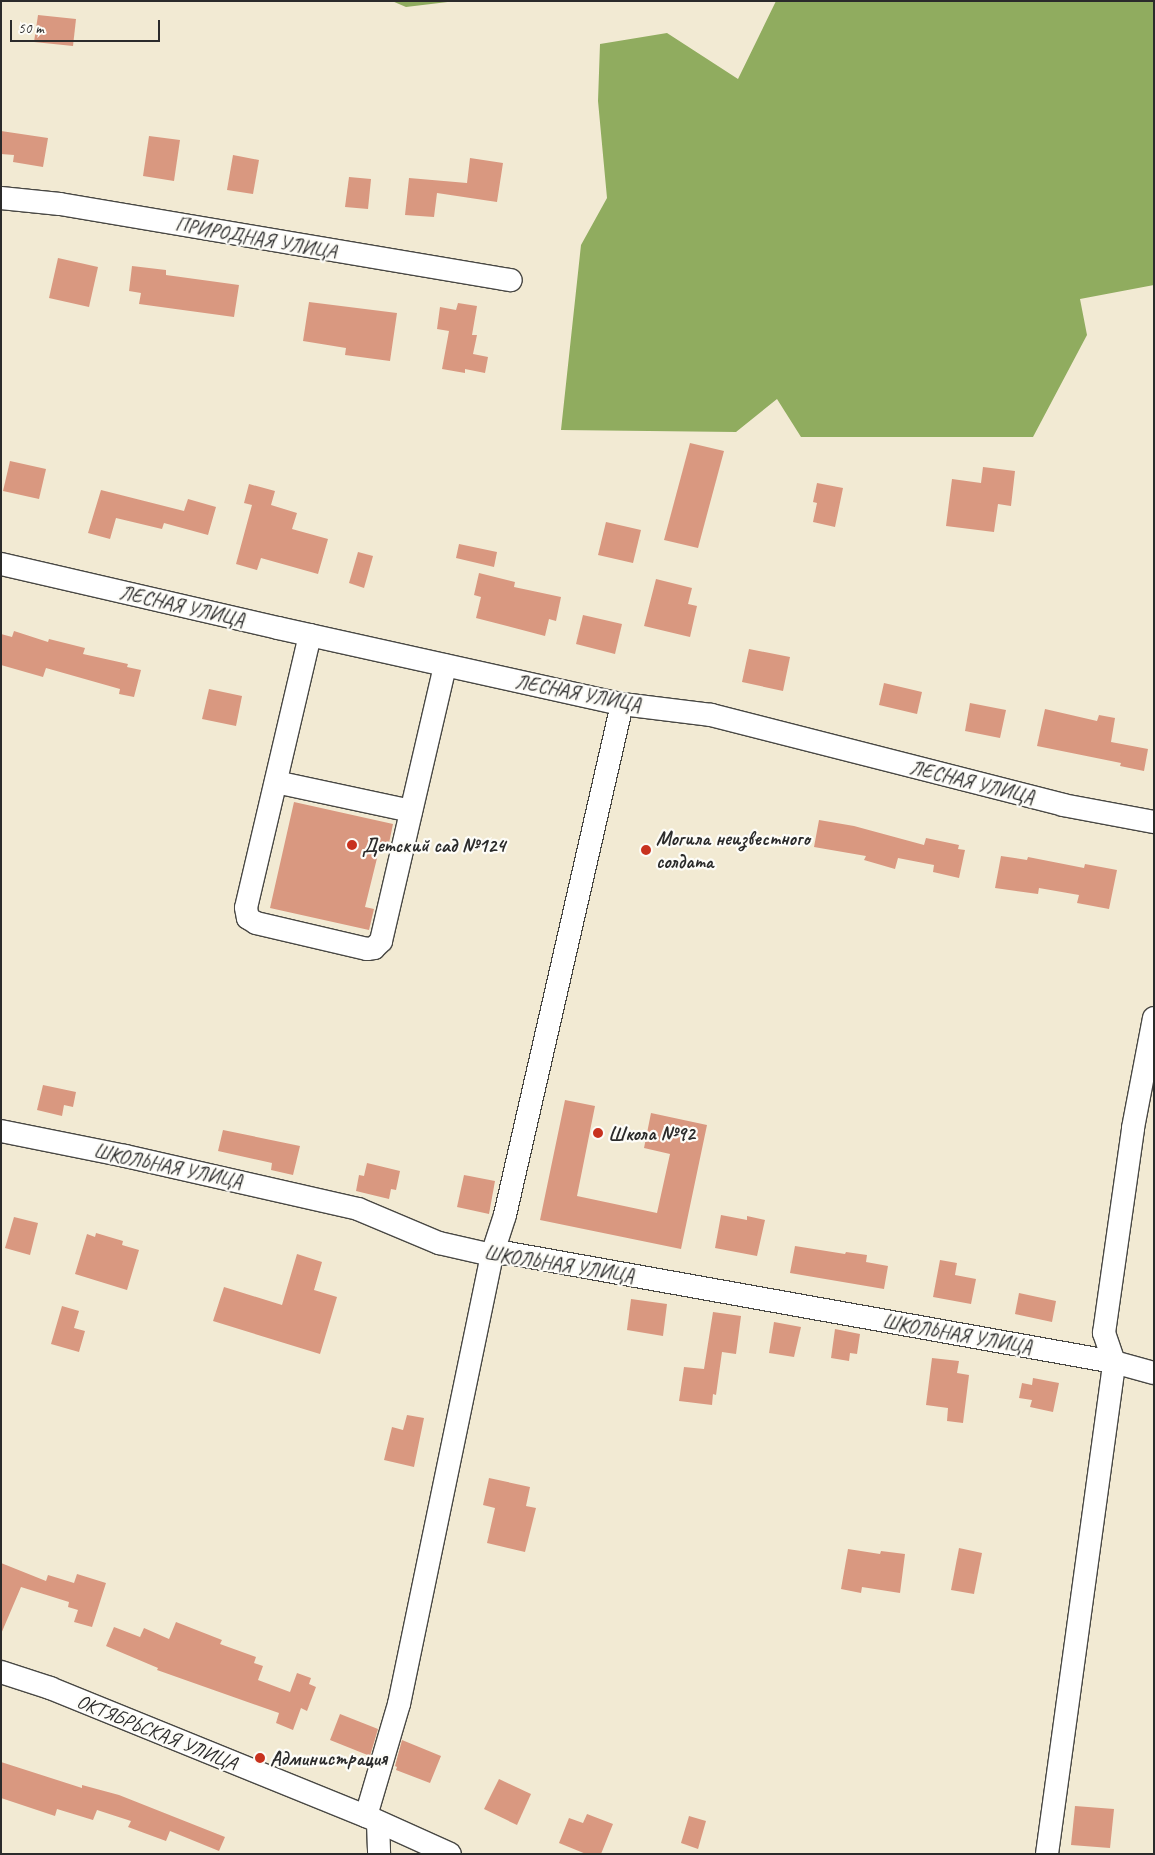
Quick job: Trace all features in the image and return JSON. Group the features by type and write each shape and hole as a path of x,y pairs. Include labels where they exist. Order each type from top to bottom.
{"street":[{"name":"ПРИРОДНАЯ УЛИЦА","path":"1,198 60,204 511,280"},
{"name":"ЛЕСНАЯ УЛИЦА","path":"1,564 310,636 622,704 711,716 1064,805 1154,822"},
{"path":"310,636 246,908 248,918 256,923 367,949 374,948 380,941 445,665"},
{"path":"379,1854 372,1819 399,1704 492,1255 505,1216 622,704"},
{"path":"276,782 411,812"},
{"path":"1046,1854 1114,1362 1104,1333 1133,1128 1154,1018"},
{"name":"ШКОЛЬНАЯ УЛИЦА","path":"1,1131 125,1156 358,1209 439,1243 492,1255 508,1252 1114,1362 1154,1373"},
{"name":"ОКТЯБРЬСКАЯ УЛИЦА","path":"1,1672 50,1688 372,1819 450,1854"}],"green space":[{"path":"392,1 456,1 406,7"},
{"path":"776,1 1154,1 1154,285 1080,299 1087,335 1033,437 801,437 777,399 736,432 561,430 581,245 607,198 598,101 600,44 667,33 738,79"}],"building":[{"path":"38,15 76,19 73,46 34,42"},
{"path":"1,131 48,138 43,167 13,162 14,155 1,154"},
{"path":"149,136 180,140 174,181 143,176"},
{"path":"233,155 259,160 253,194 227,190"},
{"path":"470,158 503,163 497,202 437,193 434,217 405,215 409,178 467,183"},
{"path":"349,177 371,179 368,209 345,207"},
{"path":"58,258 98,267 89,307 49,298"},
{"path":"132,266 166,270 166,275 239,285 234,317 139,304 141,293 129,291"},
{"path":"309,302 397,313 390,361 345,355 346,348 303,341"},
{"path":"458,303 477,306 472,335 477,335 473,354 488,357 485,373 465,369 465,373 442,369 449,331 437,329 440,307 456,310"},
{"path":"690,443 724,451 698,548 664,540"},
{"path":"10,461 46,469 39,499 3,491"},
{"path":"983,467 1015,471 1011,506 998,504 994,532 946,526 952,479 981,483"},
{"path":"817,483 843,488 835,527 813,522 817,503 813,502"},
{"path":"249,484 275,491 271,505 297,513 292,529 328,539 318,574 261,558 257,570 236,564 252,505 244,503"},
{"path":"101,490 184,511 188,499 216,507 208,535 164,523 162,529 116,518 110,539 88,533"},
{"path":"606,522 641,530 633,563 598,555"},
{"path":"459,544 497,552 494,567 456,558"},
{"path":"358,552 373,556 364,588 349,583"},
{"path":"479,573 515,582 514,587 561,597 556,621 549,619 545,636 476,618 481,597 474,595"},
{"path":"656,579 692,588 688,604 697,606 690,637 644,626"},
{"path":"583,615 622,624 615,654 576,644"},
{"path":"14,631 48,642 49,639 85,648 83,654 128,664 127,667 141,670 134,697 119,694 120,689 46,668 43,677 1,665 1,634 12,637"},
{"path":"749,649 790,657 783,691 742,682"},
{"path":"884,683 922,692 917,714 879,705"},
{"path":"209,689 242,696 236,726 202,719"},
{"path":"970,703 1006,710 1000,738 965,731"},
{"path":"1045,709 1097,721 1099,715 1115,718 1111,742 1148,749 1144,771 1120,766 1121,763 1037,746"},
{"path":"294,802 393,824 388,848 380,846 365,907 374,909 369,930 270,908"},
{"path":"819,820 854,826 924,845 926,838 959,845 958,849 965,850 959,878 933,872 934,865 898,858 895,869 864,860 866,856 814,847"},
{"path":"1001,856 1027,860 1028,857 1084,868 1085,864 1117,870 1109,909 1077,903 1079,895 1039,888 1038,894 995,888"},
{"path":"43,1085 76,1092 73,1107 64,1105 62,1116 37,1110"},
{"path":"565,1100 595,1106 577,1196 657,1213 670,1154 644,1148 651,1113 707,1125 681,1249 540,1220"},
{"path":"223,1130 300,1146 293,1175 271,1170 272,1163 218,1151"},
{"path":"367,1163 400,1171 396,1190 391,1189 389,1199 356,1191 359,1175 364,1176"},
{"path":"464,1175 495,1181 489,1214 457,1207"},
{"path":"721,1215 747,1220 747,1216 765,1220 757,1256 715,1248"},
{"path":"14,1217 38,1223 30,1255 5,1248"},
{"path":"96,1233 123,1241 122,1245 139,1250 127,1290 75,1274 87,1234 95,1237"},
{"path":"795,1246 845,1254 846,1252 867,1255 866,1262 888,1266 884,1289 790,1273"},
{"path":"297,1254 322,1262 314,1290 337,1297 320,1354 213,1321 224,1287 282,1305"},
{"path":"940,1260 957,1263 955,1275 976,1279 971,1304 933,1297"},
{"path":"1019,1293 1056,1301 1052,1322 1015,1314"},
{"path":"631,1299 667,1304 663,1336 627,1330"},
{"path":"62,1306 79,1311 74,1328 85,1331 79,1352 51,1344"},
{"path":"713,1312 741,1316 736,1354 722,1352 716,1395 713,1394 712,1405 679,1401 684,1367 704,1369"},
{"path":"774,1322 801,1327 794,1357 769,1353"},
{"path":"835,1329 860,1334 857,1354 850,1353 849,1361 831,1358"},
{"path":"932,1358 959,1361 957,1373 969,1375 963,1423 947,1421 948,1408 926,1405"},
{"path":"1033,1378 1059,1383 1053,1412 1030,1407 1032,1400 1019,1398 1022,1383 1032,1385"},
{"path":"407,1415 424,1418 414,1467 384,1460 392,1427 403,1430"},
{"path":"489,1478 530,1487 526,1506 536,1508 525,1552 487,1543 495,1508 483,1505"},
{"path":"959,1548 982,1553 974,1594 951,1590"},
{"path":"848,1549 880,1554 881,1551 905,1554 900,1593 862,1587 861,1593 841,1589"},
{"path":"1,1563 46,1581 48,1575 74,1583 77,1574 106,1583 92,1627 74,1622 78,1610 68,1607 69,1602 21,1587 1,1634"},
{"path":"176,1622 222,1640 220,1644 256,1657 254,1663 263,1666 258,1680 290,1692 297,1673 311,1678 309,1684 316,1687 307,1711 301,1708 293,1730 276,1723 279,1713 157,1670 158,1668 106,1646 114,1627 140,1637 144,1628 169,1639"},
{"path":"340,1714 378,1729 370,1756 330,1740"},
{"path":"402,1740 441,1756 430,1783 396,1770 397,1767 395,1766"},
{"path":"1,1762 82,1788 82,1785 119,1795 225,1837 219,1851 170,1831 166,1841 128,1827 131,1821 97,1810 93,1820 57,1809 55,1816 1,1798"},
{"path":"499,1779 531,1794 517,1825 484,1809"},
{"path":"1075,1806 1114,1809 1110,1848 1071,1845"},
{"path":"587,1814 613,1824 601,1854 586,1854 559,1843 569,1818 583,1823"},
{"path":"689,1816 706,1821 698,1849 681,1843"}],"place":[{"name":"Детский сад №124","path":"352,845"},
{"name":"Могила неизвестного солдата","path":"646,850"},
{"name":"Школа №92","path":"598,1133"},
{"name":"Администрация","path":"260,1758"}]}
